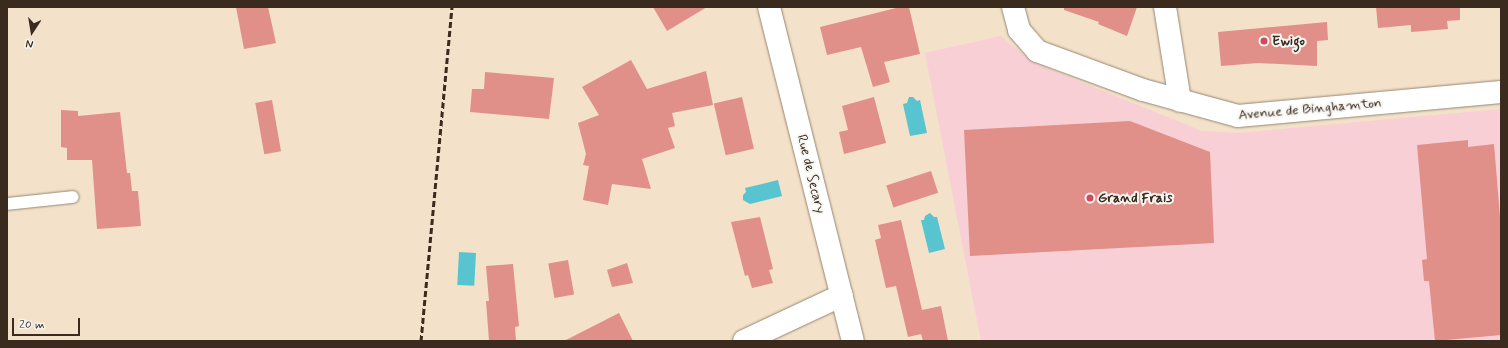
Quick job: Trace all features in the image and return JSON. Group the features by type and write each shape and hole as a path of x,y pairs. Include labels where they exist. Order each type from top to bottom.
{"street":[{"name":"Rue de Secary","path":"769,7 853,341"},
{"name":"Avenue de Binghamton","path":"1013,7 1019,30 1037,51 1143,90 1238,116 1501,92"},
{"path":"1165,7 1180,101"},
{"path":"744,341 842,295"}],"lane":[{"path":"7,204 73,197"}],"shaded area":[{"path":"1001,36 1034,63 1202,131 1238,133 1501,109 1501,341 981,341 925,53"}],"water":[{"path":"909,97 913,97 917,101 920,100 927,133 910,136 903,104 907,103"},
{"path":"778,180 782,196 750,204 743,200 743,195 746,192 745,188"},
{"path":"930,213 934,217 937,217 945,249 929,253 921,220 924,220 925,216"},
{"path":"459,252 476,253 474,286 457,285"}],"building":[{"path":"236,7 268,7 276,43 244,49"},
{"path":"653,7 707,7 667,31"},
{"path":"900,7 909,7 920,54 884,62 890,82 873,87 861,47 827,55 820,27"},
{"path":"1064,7 1137,7 1127,36 1098,24 1099,22 1064,10"},
{"path":"1376,7 1460,7 1460,20 1447,21 1448,29 1411,32 1411,25 1378,28"},
{"path":"1327,22 1328,40 1317,41 1317,66 1258,63 1221,66 1218,32"},
{"path":"631,60 647,89 706,71 713,105 672,113 675,126 668,128 675,148 642,159 651,189 612,184 608,205 583,200 589,166 583,165 586,154 578,123 599,115 582,87"},
{"path":"485,72 554,78 549,119 470,112 472,89 484,89"},
{"path":"742,97 754,149 726,155 714,104"},
{"path":"874,97 886,143 844,154 839,132 848,130 842,106"},
{"path":"272,100 281,151 264,154 255,103"},
{"path":"61,110 78,111 78,116 120,112 127,173 130,173 132,191 138,191 141,226 97,229 92,160 67,160 67,148 61,147"},
{"name":"Grand Frais","path":"1130,121 1210,152 1214,243 970,256 964,130"},
{"path":"1468,140 1468,147 1494,144 1501,229 1501,335 1435,341 1429,281 1424,281 1422,260 1427,259 1417,145"},
{"path":"931,171 938,193 893,207 886,186"},
{"path":"760,217 773,269 769,270 773,283 752,288 748,275 745,276 731,222"},
{"path":"901,220 922,310 941,306 948,341 923,341 921,334 908,337 896,286 886,288 875,240 881,238 878,225"},
{"path":"568,260 574,294 554,298 548,263"},
{"path":"627,263 633,283 612,287 607,270"},
{"path":"513,264 519,326 515,327 516,341 489,341 486,301 489,301 486,266"},
{"path":"619,313 633,341 564,341"}],"railway":[{"path":"421,341 452,7"}],"place":[{"name":"Ewigo","path":"1264,41"},
{"name":"Grand Frais","path":"1090,198"}]}
